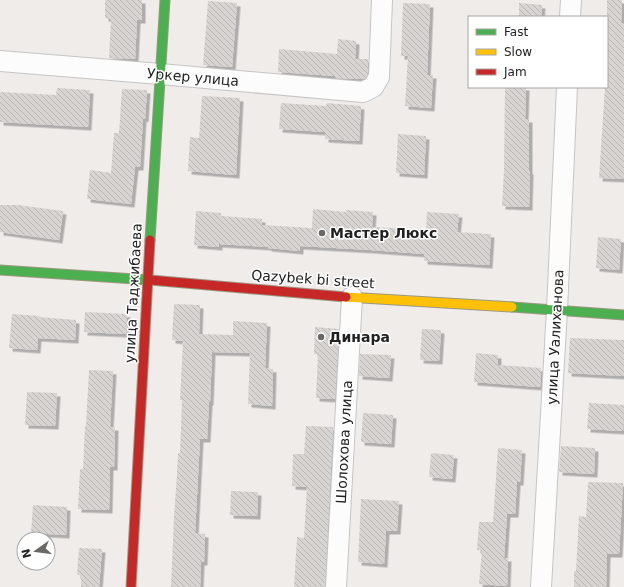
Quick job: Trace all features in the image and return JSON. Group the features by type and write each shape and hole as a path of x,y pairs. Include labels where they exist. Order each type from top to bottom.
{"main road":[{"name":"улица Таджибаева","path":"131,587 147,280 165,0"},
{"name":"Qazybek bi street","path":"0,270 624,316"}],"street":[{"name":"Уркер улица","path":"0,61 363,92 373,87 379,78 382,0"},
{"path":"570,16 571,0"},
{"name":"улица Уалиханова","path":"541,587 557,310 567,88"},
{"name":"Шолохова улица","path":"336,587 352,297"}],"building":[{"path":"105,0 142,0 142,20 137,20 135,59 109,58 111,19 105,18"},
{"path":"607,0 622,0 621,23 624,23 624,179 599,178 605,88 608,88"},
{"path":"208,1 237,3 232,67 203,65"},
{"path":"403,3 430,4 427,75 433,75 431,108 405,106 408,56 401,56"},
{"path":"519,3 542,5 541,16 519,16"},
{"path":"338,39 356,41 355,59 368,59 368,74 365,78 335,78 335,76 278,72 279,49 337,54"},
{"path":"57,88 90,90 88,127 0,122 0,92 56,95"},
{"path":"505,88 526,88 525,119 529,119 529,207 502,206"},
{"path":"122,89 147,90 145,119 143,118 140,167 135,167 131,204 87,199 90,170 111,173 114,133 119,133"},
{"path":"202,96 240,98 236,175 188,171 190,137 199,138"},
{"path":"281,103 326,106 327,103 361,106 359,141 325,139 325,132 279,129"},
{"path":"398,134 426,136 424,175 396,173"},
{"path":"0,205 18,205 63,211 59,240 0,232"},
{"path":"313,209 346,212 346,210 373,212 372,227 426,230 427,212 459,214 457,232 491,234 489,265 424,261 424,254 371,250 300,246 300,251 268,247 219,244 219,247 194,245 196,211 221,213 221,216 262,219 262,225 312,228"},
{"path":"598,237 621,239 619,270 596,268"},
{"path":"174,304 200,305 199,334 233,335 233,321 267,323 265,368 273,369 272,406 248,404 250,353 212,352 207,439 200,439 195,533 205,534 204,562 201,562 200,587 171,587 178,453 180,453 182,400 180,400 183,341 172,340"},
{"path":"85,312 127,314 126,334 84,332"},
{"path":"12,314 76,320 75,340 38,338 37,350 9,348"},
{"path":"315,327 339,329 335,399 316,398 318,354 314,354"},
{"path":"422,329 441,330 439,361 420,360"},
{"path":"570,338 624,340 624,376 568,373"},
{"path":"476,353 498,355 498,365 541,368 540,387 474,382"},
{"path":"360,354 391,355 389,378 359,376"},
{"path":"89,370 113,371 110,427 115,427 114,467 110,467 109,510 78,509 80,469 83,469"},
{"path":"27,392 57,393 55,426 25,425"},
{"path":"589,403 624,405 623,431 587,429"},
{"path":"363,413 393,415 391,444 361,442"},
{"path":"306,426 333,427 325,587 294,587 297,537 304,538 307,487 292,486 293,454 304,454"},
{"path":"561,446 595,448 594,474 559,472"},
{"path":"498,448 522,450 520,482 517,482 515,514 507,514 504,558 508,558 507,586 479,584 482,550 477,550 479,522 493,522"},
{"path":"431,453 454,455 452,479 429,477"},
{"path":"588,482 623,483 619,554 607,554 606,587 574,587 579,516 586,517"},
{"path":"231,491 258,492 257,516 230,515"},
{"path":"361,499 399,501 397,531 386,531 384,564 358,562"},
{"path":"33,505 67,507 66,535 56,534 56,531 31,531"},
{"path":"79,548 102,549 99,587 81,587 81,575 77,575"}],"traffic: fast":[{"path":"150,240 165,0"},
{"path":"0,270 150,280"},
{"path":"512,307 624,315"}],"traffic: slow":[{"path":"346,297 512,307"}],"traffic: jam":[{"path":"131,587 150,240"},
{"path":"150,280 346,297"}],"place":[{"name":"Мастер Люкс","path":"322,233"},
{"name":"Динара","path":"321,337"}]}
